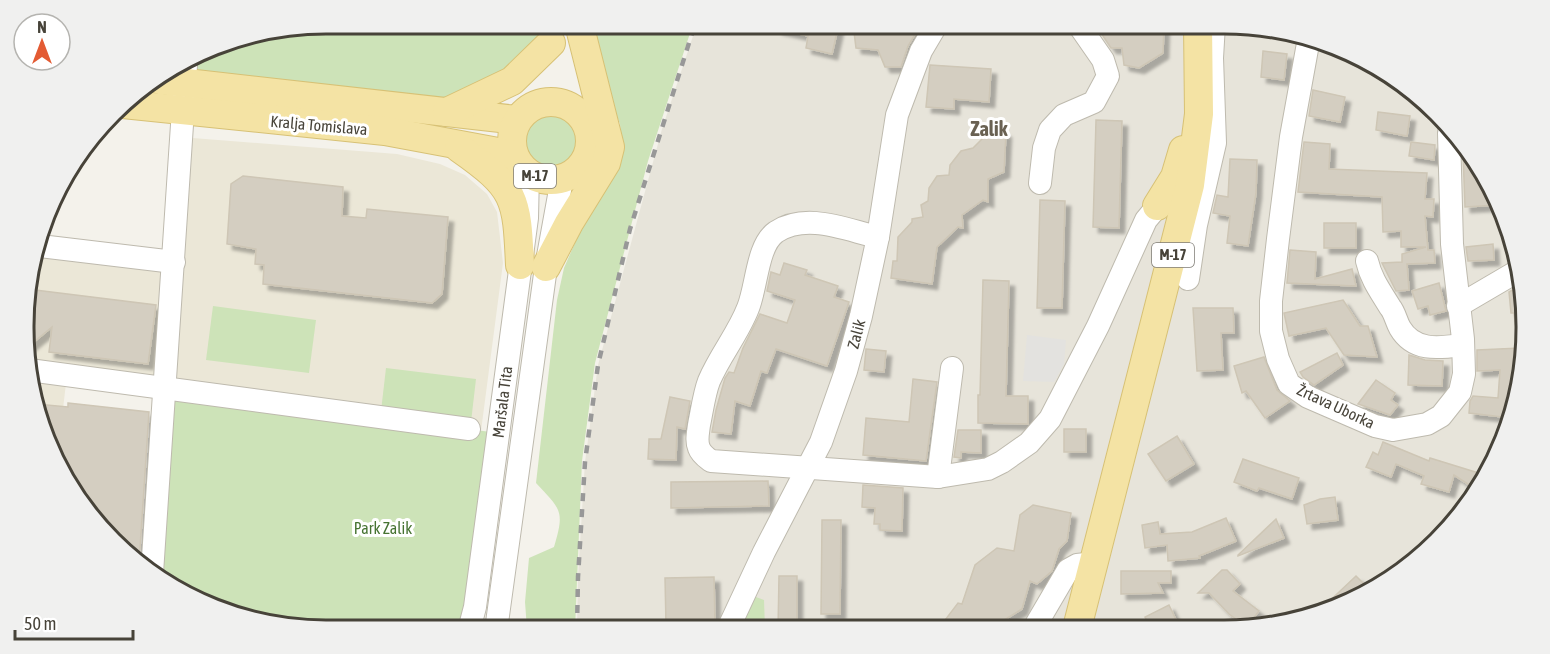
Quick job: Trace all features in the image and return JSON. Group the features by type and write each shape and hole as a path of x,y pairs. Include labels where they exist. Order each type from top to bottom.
{"main road":[{"name":"M-17","path":"553,34 527,112 513,131 512,143 521,164 538,178 550,180 562,179 573,174 582,166 591,143 590,131 585,120 577,111 578,34"},
{"path":"447,112 512,81 553,34"},
{"path":"533,266 569,224 606,163 610,147 581,34"},
{"name":"M-17","path":"1079,620 1187,201 1199,114 1206,38"},
{"path":"1157,206 1175,177 1182,156 1191,62 1206,38"},
{"name":"Kralja Tomislava","path":"177,76 447,112 527,112"},
{"path":"527,112 558,102 577,111"},
{"name":"Kralja Tomislava","path":"136,106 385,131 453,143 521,164"},
{"path":"453,143 497,177 510,193 533,266"}],"street":[{"name":"Zalik","path":"732,620 769,542 821,442 846,371 861,316 878,237 897,115 921,51 931,34"},
{"path":"1040,183 1044,148 1050,130 1064,115 1094,102 1108,76 1103,60 1085,34"},
{"path":"1188,279 1196,225 1214,149 1206,38"},
{"name":"Žrtava Uborka","path":"1307,47 1291,137 1270,301 1271,331 1278,359 1289,384 1308,397 1376,426 1393,430 1427,424 1441,416 1460,392 1464,374 1452,244 1449,142"},
{"path":"153,562 182,111 177,76"},
{"name":"Maršala Tita","path":"498,620 533,266 521,164"},
{"name":"Maršala Tita","path":"472,620 533,266 562,179"},
{"path":"878,237 816,222 783,228 765,244 752,298 743,321 709,381 697,439 702,454 711,461 938,477 988,468 1002,462 1029,443 1050,419 1098,326 1146,220 1157,206 1167,200 1187,201"},
{"path":"45,247 174,262"},
{"path":"1367,261 1378,290 1392,309 1400,328 1408,339 1426,348 1463,345"},
{"path":"1458,306 1511,275"},
{"path":"938,477 952,368"},
{"path":"38,371 469,429"},
{"path":"1039,620 1068,570 1098,550"},
{"path":"466,620 475,607"}],"shaded area":[{"path":"694,34 1223,34 1280,40 1317,50 1369,74 1416,107 1455,149 1485,198 1506,251 1515,308 1513,365 1500,421 1485,456 1466,490 1430,534 1401,559 1369,580 1335,597 1299,610 1261,617 1223,620 577,620 585,462 598,365 662,129"},
{"path":"180,137 397,154 440,164 465,175 487,194 497,212 503,263 481,431 67,375 59,443 44,403 35,346 35,308 45,247 173,262"},
{"path":"1027,335 1066,340 1064,364 1054,382 1023,381"}],"green space":[{"path":"327,34 553,34 551,43 468,104 170,81 233,50 289,37"},
{"path":"593,34 690,34 648,161 595,363 582,461 575,620 526,620 525,602 529,558 554,547 560,518 556,505 536,483 557,300 564,268 621,137 620,124 611,101"},
{"path":"545,105 559,105 578,115 588,134 588,148 578,167 559,177 545,177 526,167 516,148 516,134 526,115"},
{"path":"213,306 316,320 309,373 206,360"},
{"path":"386,368 476,379 471,422 381,411"},
{"name":"Park Zalik","path":"165,388 498,433 461,620 327,620 270,614 215,597 181,580 153,562"},
{"path":"748,594 764,600 765,620 737,620"}],"building":[{"path":"799,34 837,34 832,54 806,48 808,36"},
{"path":"854,34 915,34 908,46 901,67 885,67 878,50 856,48"},
{"path":"1102,34 1164,34 1163,53 1139,68 1124,65 1122,48 1111,48"},
{"path":"1263,51 1287,54 1284,80 1261,77"},
{"path":"930,65 991,69 989,102 954,99 954,109 926,107"},
{"path":"1313,90 1345,97 1340,122 1309,116"},
{"path":"1378,112 1410,116 1407,136 1376,130"},
{"path":"1096,120 1122,121 1119,228 1093,227"},
{"path":"983,132 1006,132 1004,172 988,179 988,202 983,200 962,215 963,228 958,227 937,247 932,284 891,278 893,261 897,261 898,237 912,222 912,219 923,217 921,205 928,201 929,188 937,176 949,175 950,165 961,151 973,148 983,138"},
{"path":"1304,142 1330,144 1329,169 1427,173 1425,199 1434,199 1433,217 1425,216 1428,250 1434,250 1435,263 1407,264 1409,290 1396,291 1382,263 1402,262 1402,254 1426,247 1401,247 1401,231 1383,232 1382,197 1298,192"},
{"path":"1411,142 1435,145 1434,160 1409,156"},
{"path":"1230,159 1257,160 1256,193 1248,246 1227,243 1230,216 1213,213 1217,195 1228,197"},
{"path":"1463,160 1489,206 1465,207"},
{"path":"243,176 343,187 342,216 366,218 367,209 448,217 442,294 432,303 263,284 264,265 255,264 256,249 227,244 231,184"},
{"path":"1040,200 1065,201 1062,308 1037,308"},
{"path":"1324,223 1356,223 1356,248 1324,248"},
{"path":"1493,244 1494,260 1468,261 1466,247"},
{"path":"1290,250 1316,252 1315,279 1352,269 1356,286 1287,283"},
{"path":"784,263 807,270 805,275 838,286 834,297 849,302 827,366 776,349 767,373 761,371 750,406 735,401 731,434 712,432 725,378 729,372 734,373 743,348 760,314 787,323 795,300 767,291 771,272 780,275"},
{"path":"983,280 1009,281 1006,396 1028,396 1028,424 978,423"},
{"path":"1439,283 1446,311 1430,315 1428,306 1418,309 1412,291"},
{"path":"37,290 156,305 148,364 49,352 52,327 35,341"},
{"path":"1513,290 1516,329 1514,313 1511,313 1509,292"},
{"path":"1343,300 1360,326 1368,326 1377,357 1344,355 1326,328 1289,336 1284,313"},
{"path":"1193,308 1233,308 1234,333 1221,333 1223,370 1197,371"},
{"path":"1515,348 1510,384 1501,417 1469,413 1473,396 1498,398 1500,370 1477,371 1477,350"},
{"path":"866,349 886,351 884,372 864,370"},
{"path":"1337,353 1343,365 1314,385 1303,377 1300,372"},
{"path":"1409,355 1425,360 1443,361 1442,386 1408,385"},
{"path":"1264,357 1277,390 1290,401 1265,418 1246,391 1242,393 1234,366"},
{"path":"913,379 937,382 926,461 863,455 866,418 909,422"},
{"path":"1376,380 1395,393 1391,400 1398,405 1390,415 1358,404"},
{"path":"670,397 690,401 685,429 677,427 676,460 648,459 649,439 661,439"},
{"path":"68,403 149,412 140,552 120,534 95,505 65,456 45,405 68,407"},
{"path":"1064,429 1086,429 1086,452 1064,452"},
{"path":"958,430 981,430 981,453 961,452 961,458 954,457"},
{"path":"1177,436 1194,464 1166,481 1148,454"},
{"path":"1383,442 1429,461 1430,458 1476,472 1469,485 1454,475 1449,492 1421,484 1424,476 1396,464 1391,477 1366,467 1373,452 1378,455"},
{"path":"1243,459 1299,478 1292,499 1259,488 1257,491 1234,482"},
{"path":"768,481 769,506 671,508 671,482"},
{"path":"863,485 903,488 902,531 880,530 880,524 874,524 875,508 862,507"},
{"path":"1335,497 1338,520 1307,524 1304,505 1320,499"},
{"path":"1033,505 1071,513 1067,541 1059,549 1052,571 1037,584 1030,581 1022,609 1004,620 945,620 958,603 962,604 975,565 997,548 1014,551 1020,515"},
{"path":"1226,518 1236,541 1199,556 1200,558 1168,561 1167,545 1145,548 1142,525 1158,522 1160,534 1192,532"},
{"path":"1276,519 1284,538 1238,556 1238,555"},
{"path":"822,520 841,520 840,614 821,614"},
{"path":"1222,570 1227,570 1240,584 1233,591 1259,611 1254,618 1236,619 1209,593 1198,593"},
{"path":"1121,571 1171,571 1171,583 1158,583 1163,593 1121,594"},
{"path":"779,576 797,576 797,620 778,620"},
{"path":"1356,576 1363,583 1352,589 1333,598"},
{"path":"714,577 715,620 666,620 665,578"},
{"path":"1169,605 1176,620 1146,620 1145,617"}],"railway":[{"path":"577,620 585,462 598,365 630,229 692,34"}],"district":[{"name":"Zalik","path":"989,129"}]}
